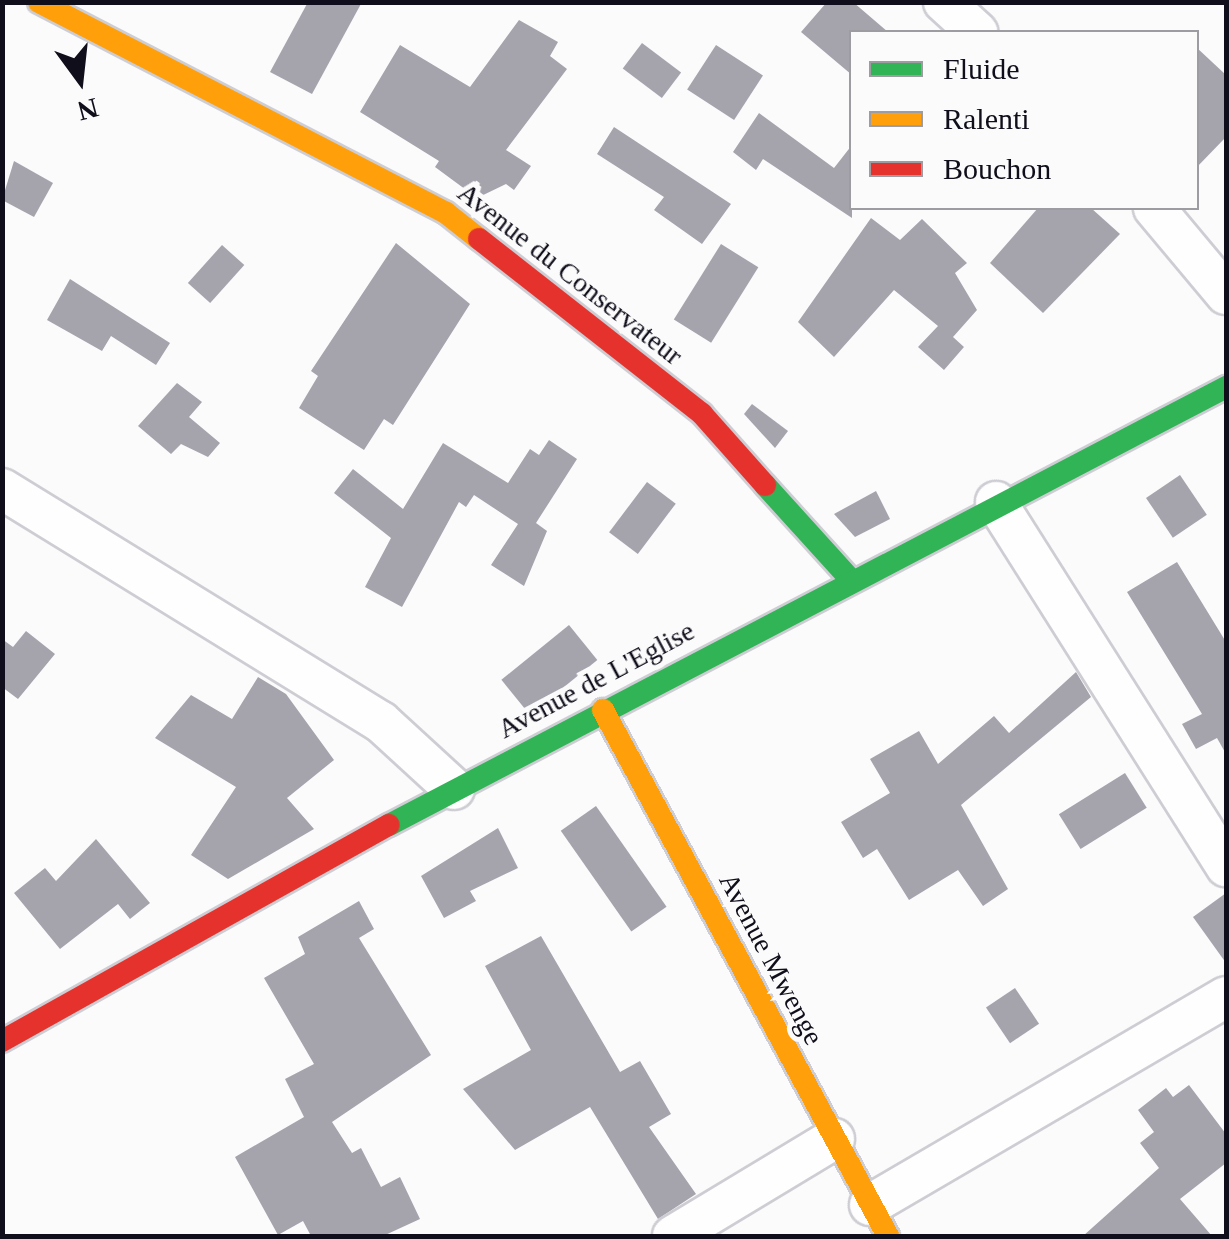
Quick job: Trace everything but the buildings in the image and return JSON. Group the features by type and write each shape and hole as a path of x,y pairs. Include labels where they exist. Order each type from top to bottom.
{"street":[{"name":"Avenue du Conservateur","path":"39,2 446,213 702,414 851,580"},
{"path":"944,2 975,30"},
{"path":"1156,210 1226,294"},
{"name":"Avenue de L'Eglise","path":"2,1041 454,789 996,502 1226,386"},
{"path":"2,489 381,722 454,789"},
{"path":"996,502 1226,866"},
{"name":"Avenue Mwenge","path":"603,710 879,1221"},
{"path":"879,1221 1226,996"},
{"path":"674,1236 834,1140"}],"traffic: fast":[{"path":"389,825 1226,387"},
{"path":"765,485 851,580"}],"traffic: slow":[{"path":"39,2 446,213 479,239"},
{"path":"603,710 888,1236"}],"traffic: jam":[{"path":"479,239 702,414 765,485"},
{"path":"2,1041 389,825"}]}
